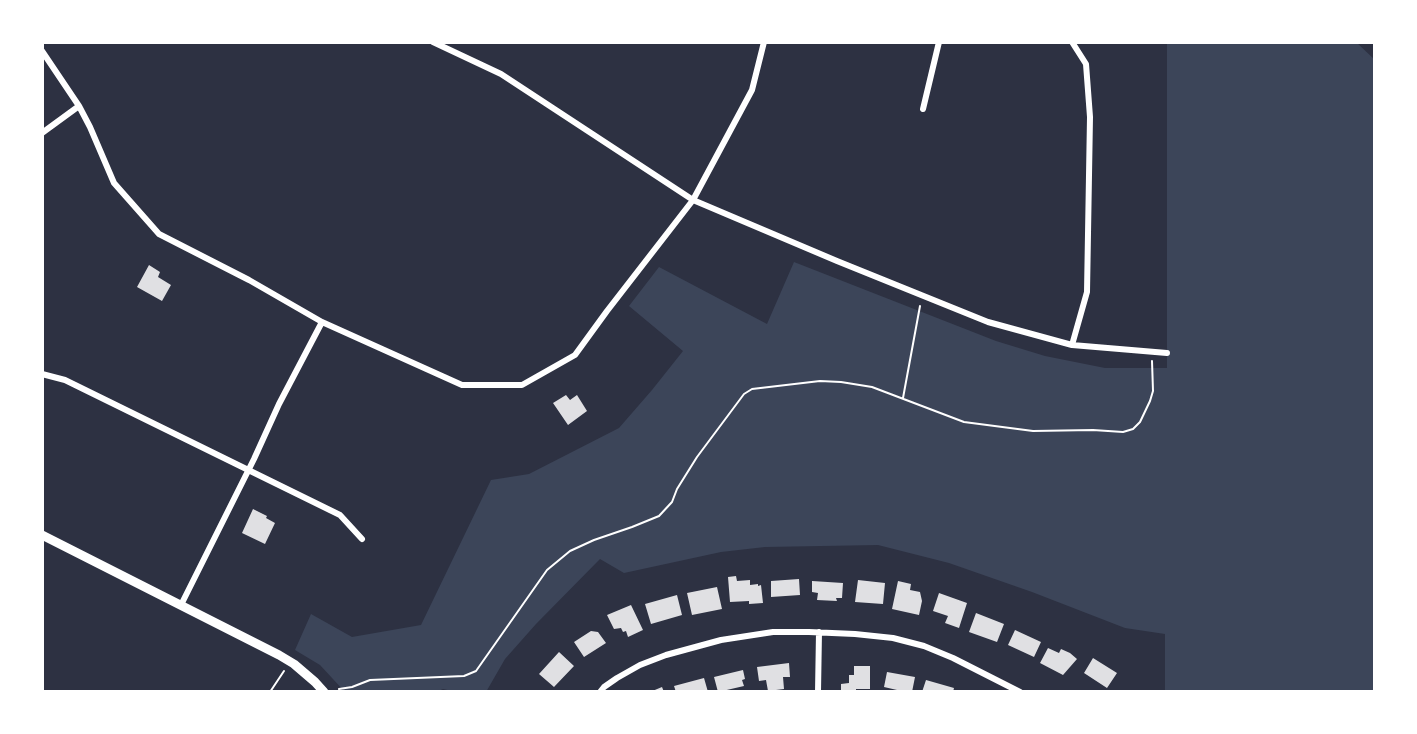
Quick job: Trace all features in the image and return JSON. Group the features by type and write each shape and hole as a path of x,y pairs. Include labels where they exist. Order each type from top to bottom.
{"street":[{"path":"433,42 501,74 693,200 988,322 1072,345 1167,353"},
{"path":"42,51 79,106 114,183 159,234 249,280 322,322 462,385 522,385 575,354 693,200 752,90 764,42"},
{"path":"922,109 939,42"},
{"path":"1072,42 1086,64 1090,117 1087,292 1072,345"},
{"path":"42,133 79,106"},
{"path":"181,605 279,404 322,322"},
{"path":"42,374 65,380 340,515 362,539"},
{"path":"42,535 279,655 294,664 324,692"},
{"path":"600,692 617,678 640,665 666,655 721,640 773,632 819,632 892,638 924,646 953,658 1020,692"},
{"path":"818,692 819,632"}],"path":[{"path":"903,399 920,306"},
{"path":"339,689 370,680 464,676 476,671 548,570 570,551 659,516 672,502 677,489 697,458 744,394 752,389 820,381 872,387 948,417 975,424 1033,431 1123,432 1133,429 1140,422 1150,402 1153,391 1152,352"},
{"path":"270,692 280,678"}],"shaded area":[{"path":"1167,42 1356,42 1375,60 1375,692 1165,692 1165,634 1125,628 949,563 878,545 765,547 721,552 624,573 600,559 505,659 486,692 456,692 443,689 436,692 345,692 320,665 295,650 311,614 352,637 421,625 491,480 529,474 619,428 683,351 629,306 659,267 767,324 794,262 996,341 1045,356 1105,368 1167,368"}],"building":[{"path":"149,265 160,272 158,277 171,285 162,301 137,287"},
{"path":"566,395 570,400 577,395 587,411 568,425 553,403"},
{"path":"253,509 275,523 265,544 242,533"},
{"path":"736,576 737,581 750,580 750,585 761,585 763,603 730,602 728,577"},
{"path":"799,579 800,595 771,597 771,581"},
{"path":"858,580 885,583 883,604 855,602"},
{"path":"812,581 843,583 842,598 836,598 837,601 817,600 818,593 812,592"},
{"path":"898,581 911,584 910,590 920,592 922,601 919,615 892,609"},
{"path":"717,587 722,609 692,615 687,593"},
{"path":"939,593 967,603 959,628 945,623 948,616 933,611"},
{"path":"677,595 682,615 651,624 645,604"},
{"path":"631,605 643,630 628,637 626,631 623,632 621,628 614,629 607,615"},
{"path":"976,613 1004,624 997,642 969,632"},
{"path":"1015,630 1041,642 1034,657 1008,645"},
{"path":"591,631 598,632 606,643 584,657 574,642"},
{"path":"1048,648 1059,653 1061,649 1077,659 1063,675 1040,663"},
{"path":"559,652 574,666 554,687 539,674"},
{"path":"1093,658 1117,673 1107,688 1084,673"},
{"path":"789,663 790,677 783,677 784,689 768,691 766,680 759,681 757,667"},
{"path":"854,666 870,666 870,689 841,692 841,684 849,683 849,675 854,675"},
{"path":"743,670 744,686 718,692 714,677"},
{"path":"887,672 915,677 912,692 897,692 897,690 884,687"},
{"path":"704,678 708,692 676,692 674,686"},
{"path":"926,680 954,688 953,692 922,692"},
{"path":"662,687 664,692 650,692"}]}
